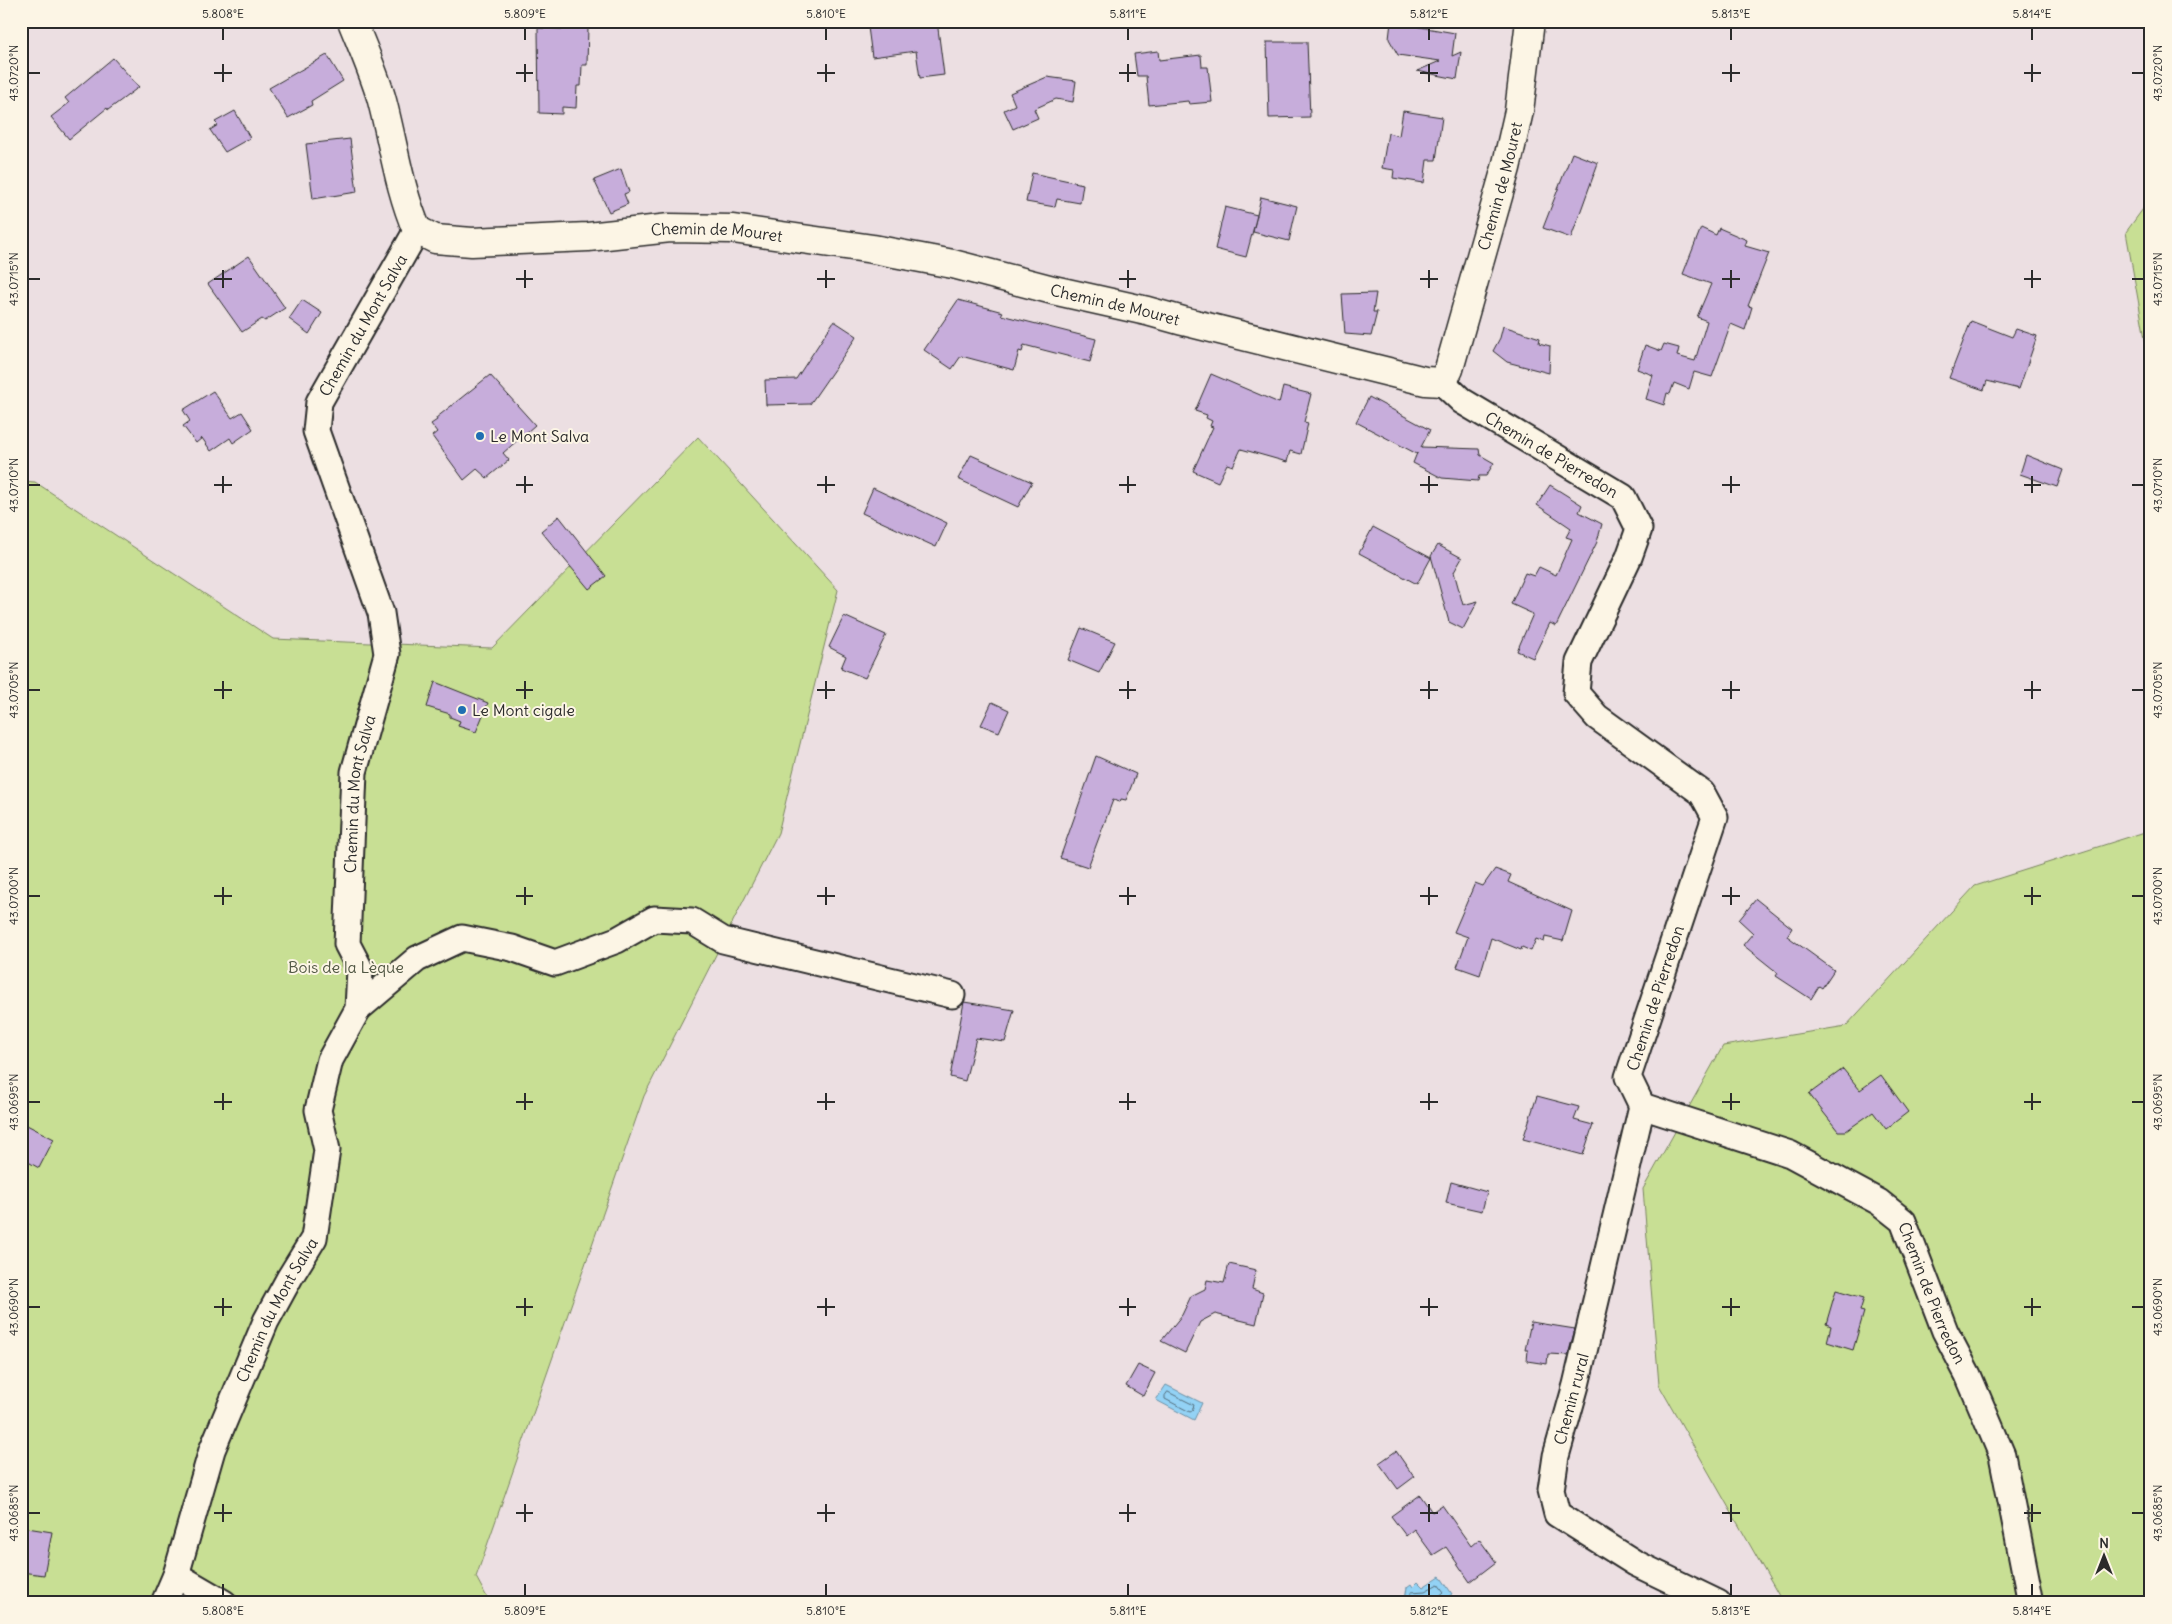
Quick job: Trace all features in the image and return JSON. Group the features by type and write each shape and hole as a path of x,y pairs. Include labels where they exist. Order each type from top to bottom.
{"street":[{"path":"352,21 380,94 399,166 407,206 417,230"},
{"name":"Chemin de Mouret","path":"417,230 435,238 472,242 588,237 670,228 733,229 873,249 953,264 1053,290 1147,310 1182,321 1425,381 1442,382 1448,368 1506,168 1519,111 1530,21"},
{"name":"Chemin du Mont Salva","path":"164,1603 176,1575 212,1450 266,1321 314,1238 327,1150 318,1110 330,1060 358,1009 360,970 347,944 354,772 387,654 381,613 316,431 319,402 417,230"},
{"name":"Chemin de Pierredon","path":"1442,382 1462,401 1623,497 1638,529 1629,556 1579,662 1576,694 1597,717 1702,793 1715,817 1628,1077 1642,1106 1790,1154 1879,1202 1903,1221 1945,1331 1968,1375 2002,1455 2031,1603"},
{"path":"358,1009 416,959 462,938 512,948 555,963 617,940 654,919 692,921 723,940 952,995"},
{"name":"Chemin rural","path":"1642,1106 1576,1385 1556,1456 1551,1490 1557,1514 1635,1563 1718,1603"},
{"path":"176,1575 224,1603"}],"green space":[{"path":"2151,198 2151,372 2126,232"},
{"name":"Bois de la Lèque","path":"698,437 838,590 778,833 644,1096 476,1577 490,1603 21,1603 21,481 35,482 273,639 492,648"},
{"path":"2151,830 2151,1603 1783,1603 1659,1385 1643,1189 1723,1046 1846,1026 1975,886"}],"water":[{"path":"1166,1385 1202,1403 1194,1420 1156,1400"},
{"path":"1440,1576 1452,1594 1439,1603 1407,1603 1405,1600 1407,1587 1411,1584 1413,1587 1418,1582 1423,1587"}],"building":[{"path":"891,21 937,21 944,75 920,78 916,51 872,57 868,27 892,23"},
{"path":"1391,22 1455,33 1452,56 1461,52 1457,79 1417,71 1440,61 1398,55 1389,39"},
{"path":"562,27 588,27 587,65 582,65 581,86 577,86 576,108 562,107 562,114 539,113 538,28 562,29"},
{"path":"1267,42 1307,42 1310,117 1269,118"},
{"path":"1158,51 1159,60 1201,55 1202,67 1208,67 1212,102 1189,104 1188,101 1149,105 1146,76 1137,76 1134,54"},
{"path":"327,55 343,81 311,101 312,105 288,118 269,88"},
{"path":"113,58 139,87 108,110 107,108 69,139 51,117 69,103 65,98"},
{"path":"1047,77 1076,81 1073,102 1056,99 1034,109 1038,118 1013,129 1004,110 1015,105 1010,93"},
{"path":"235,111 250,138 225,152 210,130 218,125 215,122"},
{"path":"1403,111 1442,117 1436,160 1427,160 1424,183 1393,178 1394,170 1382,168 1388,133 1399,136"},
{"path":"350,139 357,192 313,199 306,144"},
{"path":"1572,153 1598,163 1571,238 1543,228"},
{"path":"621,169 629,192 624,194 628,204 609,212 594,180"},
{"path":"1032,173 1083,184 1080,203 1057,199 1055,207 1026,202"},
{"path":"1261,197 1297,206 1289,241 1253,232"},
{"path":"1225,207 1257,215 1246,257 1215,249"},
{"path":"1701,228 1716,235 1719,228 1747,240 1745,246 1769,253 1748,306 1752,307 1745,330 1731,324 1712,377 1694,372 1689,389 1674,383 1670,394 1667,393 1664,405 1646,399 1653,375 1637,369 1645,345 1661,351 1664,344 1679,348 1677,356 1695,361 1707,321 1697,317 1711,284 1683,274"},
{"path":"249,256 285,308 265,321 262,319 242,332 208,284"},
{"path":"1376,293 1373,312 1377,312 1371,336 1345,334 1342,294"},
{"path":"302,300 322,313 309,334 289,319"},
{"path":"958,300 1003,312 1001,315 1096,339 1090,362 1024,345 1022,352 1019,351 1014,370 961,356 952,369 924,350"},
{"path":"834,321 857,336 810,404 766,405 765,380 796,379"},
{"path":"1971,321 2012,337 2016,329 2037,336 2019,389 1987,381 1984,390 1949,378"},
{"path":"1503,326 1540,338 1539,343 1550,346 1549,373 1507,362 1493,351 1500,338"},
{"path":"1211,374 1279,403 1283,387 1311,394 1304,422 1308,423 1301,454 1290,451 1287,462 1241,449 1233,466 1227,464 1218,482 1193,471 1213,427 1210,426 1212,421 1206,418 1207,415 1195,411"},
{"path":"490,375 535,425 503,453 509,460 487,478 477,469 464,480 432,436 437,432 431,424"},
{"path":"213,391 232,418 242,412 253,429 233,443 230,438 211,451 202,438 196,443 183,426 190,421 183,410"},
{"path":"1369,397 1430,430 1421,447 1479,449 1480,455 1494,463 1486,476 1479,476 1478,481 1442,478 1413,463 1417,454 1356,422"},
{"path":"971,455 1032,482 1018,507 958,479"},
{"path":"2026,455 2063,470 2057,487 2020,474"},
{"path":"1550,485 1582,505 1579,512 1602,524 1597,542 1556,626 1550,623 1533,658 1517,651 1533,614 1511,604 1525,573 1534,576 1539,567 1556,575 1572,539 1566,537 1571,528 1537,505"},
{"path":"873,488 947,523 936,547 862,513"},
{"path":"559,516 606,576 589,589 541,531"},
{"path":"1373,527 1431,558 1417,584 1359,553"},
{"path":"1438,545 1462,558 1454,572 1463,605 1478,601 1463,629 1449,622 1431,556"},
{"path":"844,616 886,635 865,678 841,668 846,656 829,647"},
{"path":"1081,628 1115,642 1099,673 1068,660"},
{"name":"Le Mont cigale","path":"435,682 488,703 476,732 458,726 460,721 450,717 450,714 427,707"},
{"path":"992,702 1009,710 999,732 981,725"},
{"path":"1096,756 1136,774 1126,800 1121,799 1120,802 1113,800 1088,867 1060,858"},
{"path":"1495,869 1511,875 1508,882 1572,911 1563,941 1545,937 1544,942 1536,939 1531,951 1522,947 1521,950 1491,938 1480,975 1457,967 1468,937 1454,932 1475,883 1483,886"},
{"path":"1756,899 1792,928 1787,936 1834,970 1822,988 1819,986 1811,999 1776,976 1778,973 1743,945 1753,933 1739,920"},
{"path":"964,1002 1014,1010 1005,1042 976,1038 965,1081 950,1077"},
{"path":"1843,1069 1860,1090 1881,1075 1908,1112 1886,1129 1873,1112 1846,1131 1838,1131 1809,1094"},
{"path":"1537,1096 1579,1107 1574,1120 1593,1125 1583,1155 1523,1139"},
{"path":"21,1122 54,1139 39,1168 21,1158"},
{"path":"1451,1182 1487,1192 1482,1211 1446,1203"},
{"path":"1229,1264 1256,1270 1252,1289 1263,1293 1256,1324 1215,1314 1200,1322 1185,1353 1161,1341 1182,1315 1191,1296 1205,1289 1207,1280 1224,1283"},
{"path":"1836,1290 1864,1298 1860,1311 1864,1312 1853,1350 1827,1342 1831,1326 1826,1324"},
{"path":"1531,1322 1575,1329 1568,1355 1548,1354 1547,1364 1527,1361 1528,1350 1525,1350"},
{"path":"1138,1365 1155,1373 1143,1396 1126,1386"},
{"path":"1396,1451 1414,1477 1398,1489 1379,1463"},
{"path":"1420,1495 1432,1512 1442,1505 1471,1546 1479,1539 1496,1562 1470,1582 1446,1547 1433,1555 1414,1529 1406,1536 1391,1516"},
{"path":"21,1527 52,1532 44,1575 21,1572"}],"place":[{"name":"Le Mont Salva","path":"480,436"},
{"name":"Le Mont cigale","path":"462,710"}]}
